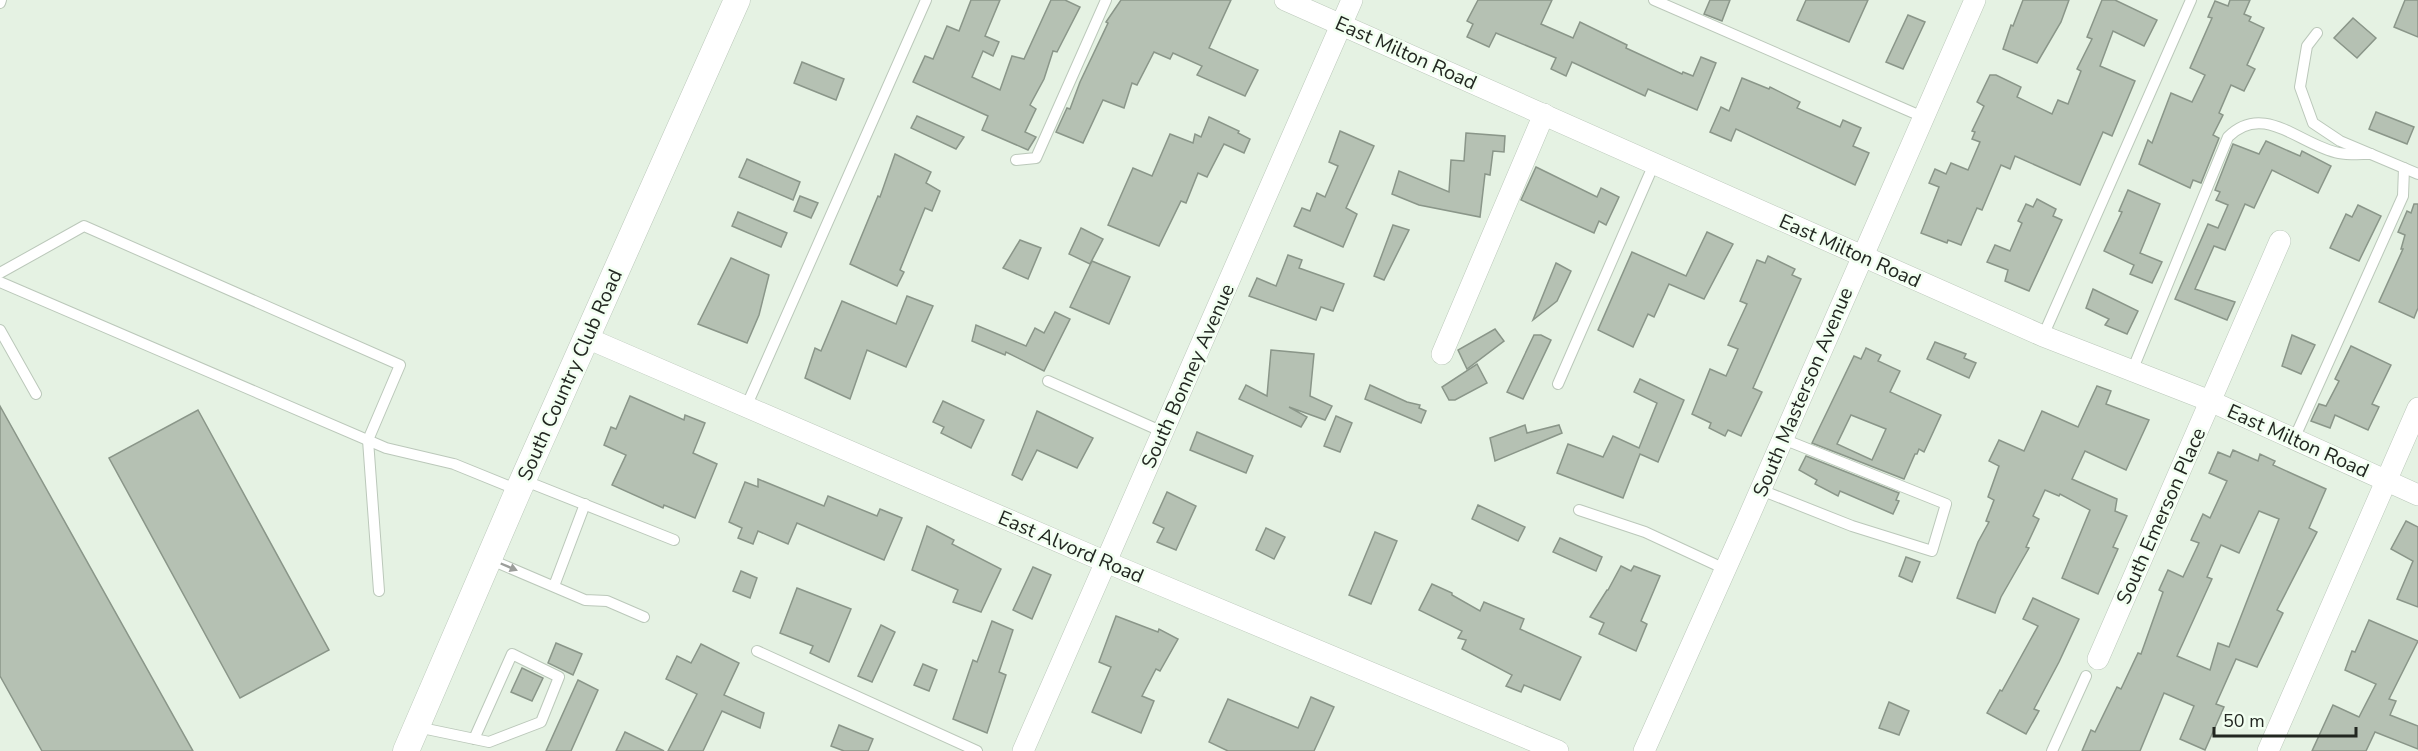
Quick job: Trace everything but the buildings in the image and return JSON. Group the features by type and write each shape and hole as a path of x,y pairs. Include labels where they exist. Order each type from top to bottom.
{"street":[{"name":"South Country Club Road","path":"406,751 521,485 737,0"},
{"name":"East Milton Road","path":"1285,0 2043,336 2210,401 2418,495"},
{"name":"South Bonney Avenue","path":"1023,751 1352,0"},
{"name":"South Masterson Avenue","path":"1644,751 1761,490 1974,1"},
{"path":"1442,354 1544,114"},
{"name":"South Emerson Place","path":"2098,659 2280,241"},
{"name":"East Alvord Road","path":"587,338 1106,562 1558,751"},
{"path":"2268,751 2418,408"}],"lane":[{"path":"746,407 926,0"},
{"path":"1016,160 1036,158 1041,151 1106,0"},
{"path":"1654,0 1923,117"},
{"path":"2043,336 2191,0"},
{"path":"2317,33 2307,46 2300,87 2313,123 2340,141 2418,174"},
{"path":"2132,371 2228,137 2235,129 2263,121 2338,153 2371,154"},
{"path":"1558,384 1654,164"},
{"path":"2294,439 2403,196 2404,168"},
{"path":"0,274 84,226 400,365 368,440 379,591"},
{"path":"0,274 386,448 454,464 562,495 674,540"},
{"path":"0,330 36,394"},
{"path":"1048,381 1163,432"},
{"path":"1761,490 1852,526 1932,551 1946,504 1783,439"},
{"path":"554,586 585,504"},
{"path":"1579,510 1645,532 1725,569"},
{"path":"489,559 585,600 607,601 644,617"},
{"path":"757,651 977,751"},
{"path":"417,728 489,742 540,722 559,676 512,654 474,739"},
{"path":"2052,751 2086,676"}]}
